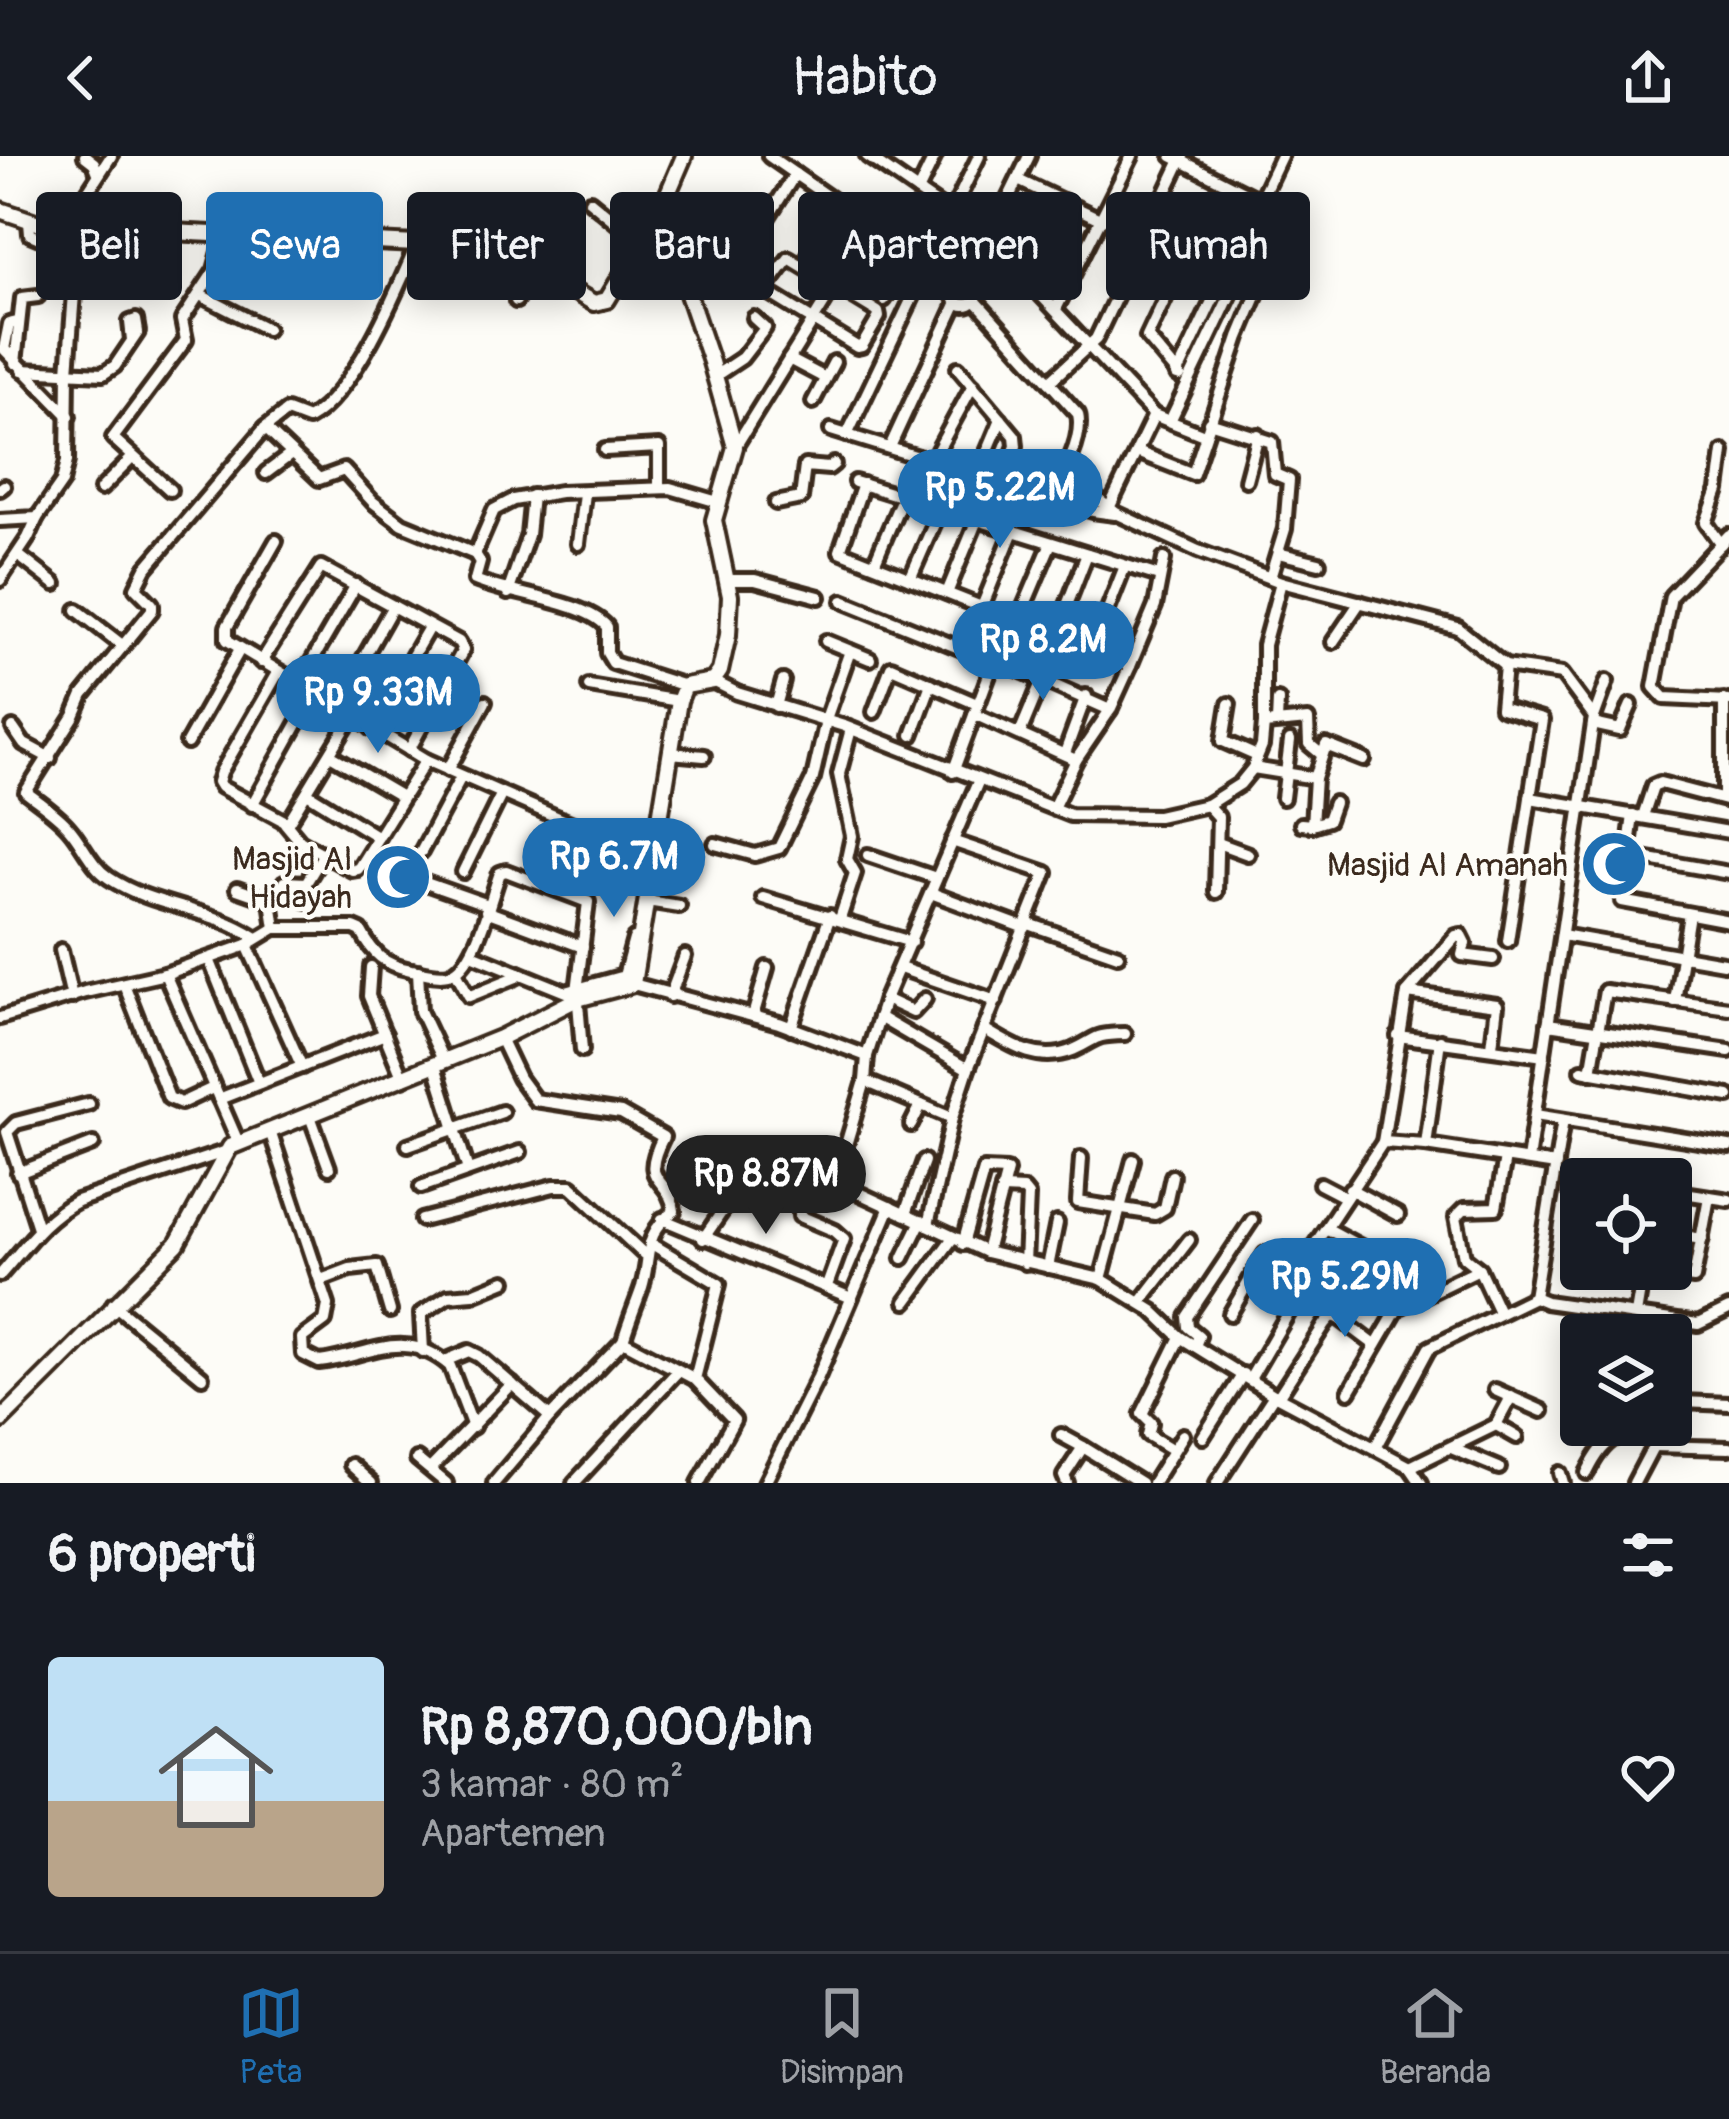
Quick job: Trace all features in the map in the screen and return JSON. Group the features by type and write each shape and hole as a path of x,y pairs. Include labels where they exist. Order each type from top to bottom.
{"street":[{"path":"81,192 94,162 111,156"},
{"path":"669,192 684,156"},
{"path":"769,156 790,165 823,192"},
{"path":"867,156 881,160 918,191 935,156"},
{"path":"962,192 979,156"},
{"path":"1012,192 1029,156"},
{"path":"1056,309 1132,156"},
{"path":"1262,192 1280,156"},
{"path":"1049,382 1090,345 1179,158 1243,192"},
{"path":"774,203 790,165"},
{"path":"1018,180 1044,192"},
{"path":"590,201 610,217"},
{"path":"0,210 36,223"},
{"path":"1082,210 1102,220"},
{"path":"28,222 36,237"},
{"path":"798,263 789,258 768,290 857,347 879,317 859,300"},
{"path":"302,1067 251,941 224,919 168,905 106,877 67,825 26,792 83,695 152,610 136,588 137,580 265,428 287,410 308,419 324,407 379,328 407,266"},
{"path":"170,490 114,435 186,340 182,320 206,285"},
{"path":"200,295 267,329"},
{"path":"36,296 23,296 19,366 69,416"},
{"path":"2,574 65,473 77,300"},
{"path":"690,300 735,446"},
{"path":"713,681 728,635 729,580 714,528 718,502 735,446 825,300"},
{"path":"847,435 911,300"},
{"path":"890,448 957,302 966,305 975,300 1081,422 1049,498"},
{"path":"1047,300 1154,415 1204,435"},
{"path":"1165,300 1147,337 1182,378"},
{"path":"1170,421 1182,378 1215,300"},
{"path":"1182,378 1224,300"},
{"path":"1137,452 1190,475 1256,300"},
{"path":"715,376 755,345 765,328 754,318"},
{"path":"19,366 71,376 108,372 132,340"},
{"path":"789,358 825,378"},
{"path":"812,402 833,362"},
{"path":"958,368 1017,441 1001,484"},
{"path":"932,461 973,385"},
{"path":"1113,510 1154,415"},
{"path":"977,476 1001,419"},
{"path":"1209,422 1274,445 1275,474 1290,484 1263,652 1271,723"},
{"path":"265,428 321,479 344,470 402,524 475,554 480,562 475,580 588,612 608,627 607,653 613,663 685,686 713,681 1077,817 1157,816 1208,805 1240,784 1255,762 1278,700"},
{"path":"832,430 1094,512 1113,510"},
{"path":"1246,480 1258,436"},
{"path":"605,450 659,448 659,488"},
{"path":"1723,452 1718,490 1706,524 1725,539 1671,596 1654,687 1664,698 1726,700 1726,800 1660,783 1653,786 1626,856 1622,902 1729,921"},
{"path":"266,473 290,455"},
{"path":"101,489 133,457"},
{"path":"776,503 801,498 802,471 809,464 830,468 834,464"},
{"path":"1063,473 1113,510 1198,551 1275,580 1458,628 1505,666 1562,674 1593,720 1620,730 1630,705"},
{"path":"1130,666 839,551 859,483 1159,576"},
{"path":"475,554 494,510 513,500 681,488 718,502"},
{"path":"578,544 584,493"},
{"path":"508,593 528,535 532,496"},
{"path":"874,564 903,496"},
{"path":"910,579 941,508"},
{"path":"0,520 37,518"},
{"path":"947,593 977,520"},
{"path":"982,607 1013,531"},
{"path":"277,541 225,633 227,640 426,760 501,795 650,852"},
{"path":"952,772 994,660 1051,543"},
{"path":"1278,553 1319,563"},
{"path":"1055,636 1087,554"},
{"path":"18,555 56,584"},
{"path":"1071,756 1111,710 1155,606 1164,559"},
{"path":"1092,650 1125,566"},
{"path":"261,662 317,568 326,568 459,642 464,650 409,750"},
{"path":"729,580 755,580 820,597"},
{"path":"298,685 356,586"},
{"path":"843,601 1043,678 1111,710"},
{"path":"1333,642 1360,602"},
{"path":"336,707 393,606"},
{"path":"77,610 122,645"},
{"path":"371,728 428,628"},
{"path":"826,641 870,659"},
{"path":"187,742 240,649"},
{"path":"715,844 755,854 779,848 813,778 826,720 850,651"},
{"path":"1505,666 1504,712 1542,720 1508,940"},
{"path":"874,712 891,667 1071,756"},
{"path":"278,673 219,777 221,787 285,824 300,841 322,854 356,870 426,760"},
{"path":"1020,733 1043,678"},
{"path":"776,706 783,681"},
{"path":"1528,1160 1593,720 1606,681"},
{"path":"912,735 932,684"},
{"path":"590,686 679,701"},
{"path":"633,984 650,852 685,686"},
{"path":"252,805 314,694"},
{"path":"1053,808 1086,696"},
{"path":"448,770 485,703"},
{"path":"1229,704 1223,741 1255,762 1315,778"},
{"path":"285,824 352,716"},
{"path":"1271,723 1310,722 1309,744 1321,754"},
{"path":"13,728 24,744 50,758"},
{"path":"791,1028 855,873 847,859 851,836 839,774 851,729"},
{"path":"1283,798 1290,741"},
{"path":"1334,803 1328,820 1306,824 1321,754 1329,743 1364,760"},
{"path":"670,753 704,756"},
{"path":"330,755 402,797"},
{"path":"421,852 461,777"},
{"path":"835,1182 885,999 978,782"},
{"path":"307,793 378,837"},
{"path":"463,872 501,795"},
{"path":"1530,798 1729,832"},
{"path":"1208,805 1218,817 1216,892"},
{"path":"903,1258 924,1223 968,1069 1046,873 952,841"},
{"path":"1218,843 1248,854"},
{"path":"306,901 306,883 322,854"},
{"path":"868,855 936,878"},
{"path":"1626,856 1729,874"},
{"path":"0,1018 165,974 274,928 354,928 361,931 377,957 394,967 445,976 456,972 472,954 504,871 586,901 577,995 582,1050"},
{"path":"420,880 583,947"},
{"path":"0,1275 38,1228 77,1201 224,1152 238,1142 439,1064 627,973 644,882"},
{"path":"284,883 306,883"},
{"path":"237,889 271,901 274,928"},
{"path":"931,893 1118,956"},
{"path":"763,898 911,942"},
{"path":"646,902 680,906"},
{"path":"1675,1001 1689,914"},
{"path":"1230,1314 1265,1254 1302,1264 1383,1142 1406,992 1460,935 1465,943 1462,956"},
{"path":"1562,935 1729,964"},
{"path":"61,950 72,997"},
{"path":"1441,950 1493,959"},
{"path":"472,954 577,995 633,984 753,1016 866,1056"},
{"path":"670,996 685,956"},
{"path":"208,959 259,1083"},
{"path":"371,968 369,997 403,1078"},
{"path":"753,1016 767,968"},
{"path":"900,968 996,1000"},
{"path":"418,971 420,1011 468,1171"},
{"path":"456,972 469,995 519,973"},
{"path":"165,974 238,1142"},
{"path":"124,983 169,1098 181,1103 259,1083 385,1034"},
{"path":"1729,1008 1605,991 1587,1071 1729,1096"},
{"path":"1406,992 1497,1005 1492,1046"},
{"path":"885,999 914,1012 925,999"},
{"path":"879,1017 968,1069"},
{"path":"1548,1024 1729,1051"},
{"path":"984,1029 1024,1053 1041,1055 1077,1048 1094,1035 1126,1034"},
{"path":"1398,1036 1544,1056"},
{"path":"494,1483 622,1341 644,1282 647,1249 662,1219 675,1208 652,1168 663,1137 621,1113 535,1100 500,1038"},
{"path":"1426,1145 1439,1040"},
{"path":"865,1081 952,1118"},
{"path":"38,1228 7,1132 10,1127 89,1104"},
{"path":"911,1125 921,1105"},
{"path":"408,1145 502,1112"},
{"path":"1535,1115 1729,1146"},
{"path":"310,1116 328,1168"},
{"path":"1534,1297 1563,1120"},
{"path":"270,1132 321,1280 328,1316 302,1338 303,1354 319,1362 375,1346 423,1351 445,1361 473,1427"},
{"path":"1383,1142 1556,1165"},
{"path":"19,1173 93,1144"},
{"path":"0,1421 186,1232 224,1152"},
{"path":"421,1187 520,1152"},
{"path":"1081,1157 1078,1202 1159,1212 1165,1208 1172,1176"},
{"path":"1499,1312 1479,1269 1464,1257 1457,1216 1464,1209 1496,1208 1504,1158"},
{"path":"1101,1279 1133,1160"},
{"path":"904,1214 924,1161"},
{"path":"906,1302 958,1241 986,1168 1007,1171 986,1252"},
{"path":"703,1239 735,1193 753,1190 781,1197 796,1169 835,1182 986,1252 1101,1279 1141,1302 1180,1337 1276,1396 1409,1467 1421,1483"},
{"path":"814,1177 800,1205 800,1216 844,1239 828,1282"},
{"path":"1320,1184 1398,1215"},
{"path":"422,1220 554,1186 571,1186 647,1249 719,1284 695,1378"},
{"path":"1002,1189 1024,1190 1028,1195 1024,1263"},
{"path":"1692,1194 1729,1200"},
{"path":"1692,1278 1709,1197"},
{"path":"765,1483 818,1377 890,1207"},
{"path":"662,1219 849,1297"},
{"path":"1195,1346 1199,1336 1188,1327 1187,1317 1252,1220"},
{"path":"1048,1267 1058,1223"},
{"path":"1326,1228 1377,1256 1339,1318"},
{"path":"1692,1237 1702,1239"},
{"path":"1141,1302 1189,1240"},
{"path":"321,1280 376,1266 390,1311"},
{"path":"1349,1392 1398,1307 1479,1269"},
{"path":"1203,1437 1310,1276"},
{"path":"423,1351 421,1314 448,1295 473,1294 505,1281"},
{"path":"1376,1446 1430,1348 1499,1312 1534,1297 1629,1314"},
{"path":"113,1304 202,1377"},
{"path":"1692,1323 1729,1309"},
{"path":"1217,1483 1332,1316 1375,1345"},
{"path":"1173,1450 1148,1435 1150,1424 1142,1414 1180,1337"},
{"path":"622,1341 695,1378 734,1420 699,1483"},
{"path":"445,1361 469,1352 483,1358 550,1417"},
{"path":"574,1483 678,1371"},
{"path":"430,1469 512,1384"},
{"path":"1495,1390 1542,1411"},
{"path":"1409,1467 1496,1426 1511,1396"},
{"path":"1692,1402 1729,1404"},
{"path":"1496,1426 1517,1437"},
{"path":"1061,1435 1141,1483"},
{"path":"1153,1483 1183,1435"},
{"path":"1587,1473 1602,1446"},
{"path":"1067,1483 1064,1476 1083,1447"},
{"path":"1634,1483 1653,1447 1729,1448"},
{"path":"1451,1448 1499,1468"},
{"path":"417,1459 446,1483"},
{"path":"351,1466 371,1483"}],"place":[{"name":"Masjid Al Amanah","path":"1614,864"},
{"name":"Masjid Al Hidayah","path":"398,877"}]}
